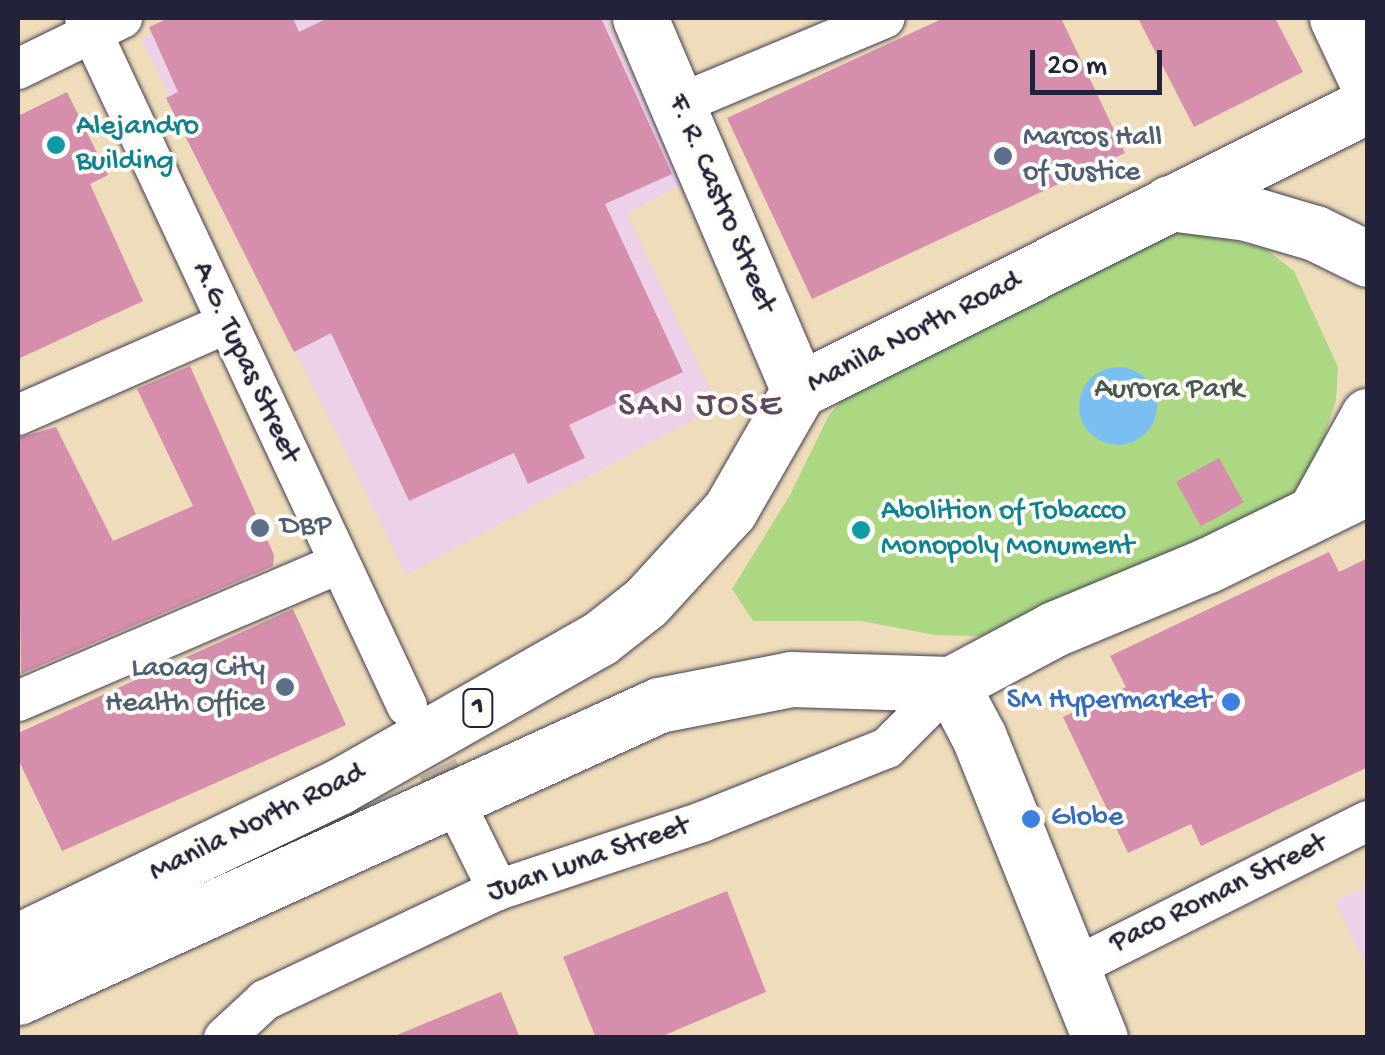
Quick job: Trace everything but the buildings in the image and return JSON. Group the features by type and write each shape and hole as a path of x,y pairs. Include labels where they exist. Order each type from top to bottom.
{"main road":[{"name":"F. R. Castro Street","path":"640,18 799,390"},
{"path":"1337,18 1368,84"},
{"name":"Manila North Road","path":"18,997 78,940 599,639 646,602 730,510 799,390 1368,105"},
{"path":"1170,204 1247,212 1315,233 1368,259"},
{"path":"1316,512 1368,416"},
{"name":"Manila North Road","path":"18,942 78,940 659,705 791,679 950,684 1054,630 1368,487"},
{"path":"950,684 979,737 1100,1038"}],"street":[{"path":"678,105 885,18"},
{"path":"18,69 100,22"},
{"name":"A.G. Tupas Street","path":"100,22 225,324 407,706"},
{"path":"18,415 225,324"},
{"path":"18,700 337,564"},
{"name":"Juan Luna Street","path":"224,1038 265,1000 498,890 702,822 887,748 950,684"},
{"path":"456,805 498,890"},
{"name":"Paco Roman Street","path":"1070,969 1368,820"}],"shaded area":[{"path":"186,18 606,18 683,183 627,214 718,406 406,575 141,38"},
{"path":"1367,886 1367,969 1335,901"}],"green space":[{"name":"Aurora Park","path":"1171,225 1266,249 1294,271 1338,367 1336,401 1311,475 1281,504 980,636 935,635 861,621 753,621 732,589 790,495 829,415 859,380"}],"water":[{"path":"1118,367 1133,370 1145,379 1154,391 1154,421 1145,433 1133,442 1118,445 1103,442 1091,433 1082,421 1079,406 1082,391 1091,379 1103,370"}],"tunnel":[{"path":"411,714 456,805"}],"place":[{"name":"Alejandro Building","path":"56,145"},
{"name":"Marcos Hall of Justice","path":"1003,156"},
{"name":"DBP","path":"260,528"},
{"name":"Abolition of Tobacco Monopoly Monument","path":"861,530"},
{"name":"Laoag City Health Office","path":"285,687"},
{"name":"SM Hypermarket","path":"1231,702"},
{"name":"Globe","path":"1031,819"}],"district":[{"name":"SAN JOSE","path":"701,407"}]}
